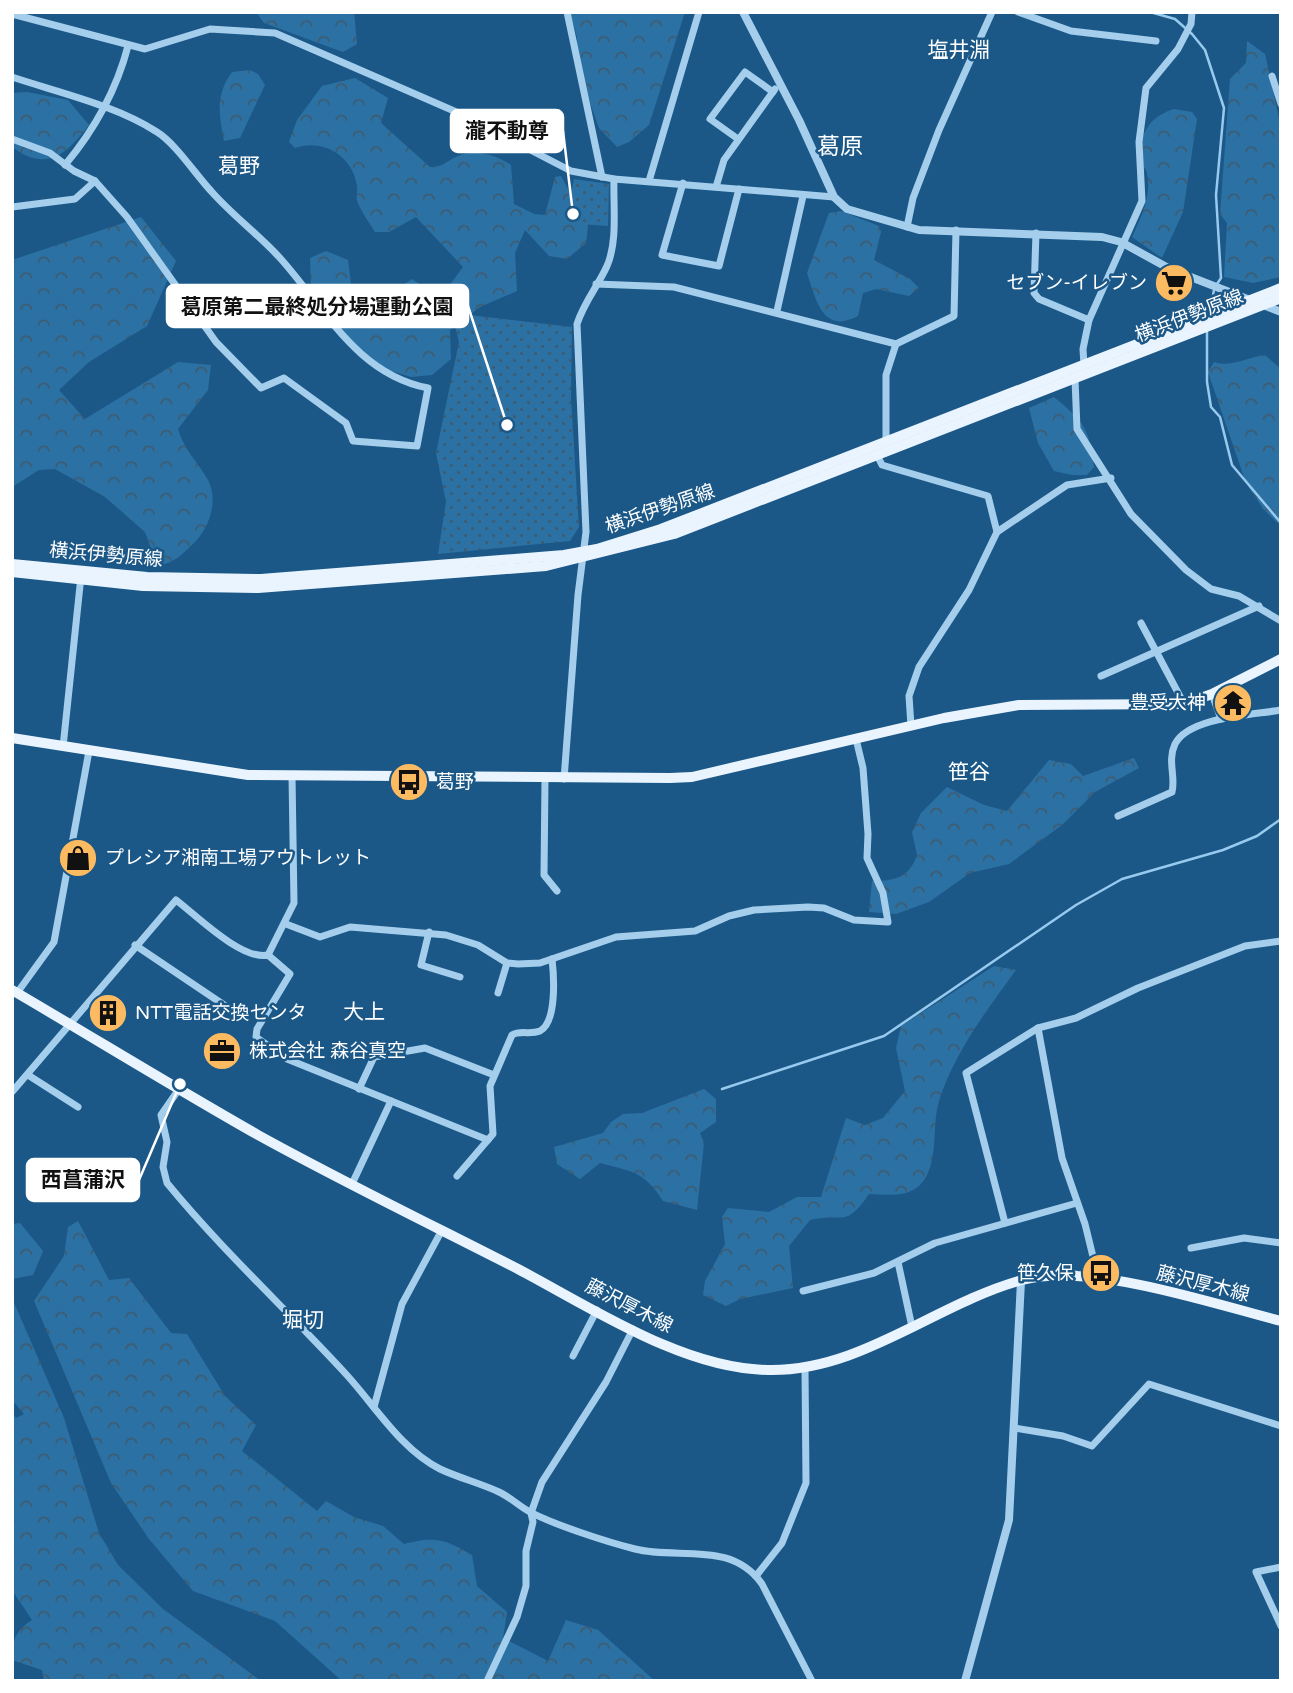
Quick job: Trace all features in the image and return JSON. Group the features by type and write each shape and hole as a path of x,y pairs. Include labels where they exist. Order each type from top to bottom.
{"main road":[{"name":"横浜伊勢原線","path":"584,556 661,529 1281,288"},
{"name":"横浜伊勢原線","path":"12,572 261,579 584,556 674,534 1281,298"},
{"name":"横浜伊勢原線","path":"12,564 81,576"},
{"path":"12,738 223,772 292,776 545,779 692,777 911,726 1019,705 1184,704 1212,694 1281,659"},
{"name":"藤沢厚木線","path":"15,991 179,1089 352,1184 597,1310 709,1363 761,1370 805,1368 838,1360 1021,1281 1062,1274 1098,1277 1281,1321"}],"street":[{"path":"567,12 603,177"},
{"path":"649,181 699,12"},
{"path":"743,12 780,82 834,197 855,212 907,227 1083,234 1121,242 1170,269 1281,312"},
{"path":"907,227 914,198 944,118 992,12"},
{"path":"1018,12 1071,30 1156,41"},
{"path":"1084,366 1083,349 1089,320 1121,242 1142,201 1139,142 1146,88 1178,49 1191,24 1192,12"},
{"path":"12,14 145,49 210,29 275,33 461,114 571,171 614,179 834,197"},
{"path":"65,164 105,108 121,72 128,46"},
{"path":"738,138 710,119 745,72 773,92"},
{"path":"1272,76 1281,104"},
{"path":"12,78 105,108 159,133 228,210 279,256 357,352 398,380 428,388 417,446 353,440 346,423 284,378 261,388 216,342 127,217 95,181 37,147 12,139"},
{"path":"716,187 724,160 780,82"},
{"path":"564,779 586,532 578,324 583,306 607,266 612,249 614,179"},
{"path":"12,207 68,201 95,181"},
{"path":"684,183 662,255 719,266 739,189"},
{"path":"777,311 803,196"},
{"path":"596,284 674,287 777,311 792,318 827,324 896,344 954,316 953,265 956,230"},
{"path":"1036,233 1034,293 1038,299 1089,320"},
{"path":"886,442 886,375 896,344"},
{"path":"1074,379 1077,429 1111,478 1131,514 1186,570 1212,589 1259,606 1281,621"},
{"path":"877,455 882,465 988,496 997,532"},
{"path":"911,726 909,696 919,667 969,590 997,532 1067,485 1111,478"},
{"path":"62,747 81,576"},
{"path":"1101,676 1259,606"},
{"path":"1141,623 1155,654 1184,704"},
{"path":"1212,694 1221,719"},
{"path":"1118,816 1172,792 1170,763 1175,744 1191,730 1221,719 1281,710"},
{"path":"286,924 320,937 350,928 429,932 476,944 507,963 552,959 616,937 685,933 730,916 763,909 824,908 854,920 888,922 883,893 867,858 863,768 856,739"},
{"path":"15,991 54,942 89,751"},
{"path":"12,1092 176,900 234,946 258,957 268,955 286,924 294,903 292,776"},
{"path":"545,779 544,875 557,891"},
{"path":"429,932 421,965 460,977"},
{"path":"1005,1223 967,1073 1038,1028 1076,1018 1138,988 1245,946 1281,941"},
{"path":"135,945 227,1007"},
{"path":"268,955 290,974 261,1021 256,1037 278,1055 488,1140"},
{"path":"457,1176 492,1134 489,1094 512,1035 539,1031 547,1025 554,991 552,959"},
{"path":"498,993 507,963"},
{"path":"1038,1028 1062,1158 1098,1277"},
{"path":"359,1089 374,1057 418,1049 433,1051 494,1076"},
{"path":"28,1075 78,1107"},
{"path":"179,1089 161,1115 167,1142 163,1167 167,1183 404,1441 429,1463 503,1494 531,1513 634,1549 719,1555 756,1576 812,1681"},
{"path":"352,1184 391,1101"},
{"path":"803,1290 874,1273 935,1243 1077,1203"},
{"path":"374,1407 402,1304 442,1230"},
{"path":"1191,1248 1244,1238 1281,1243"},
{"path":"898,1262 912,1327"},
{"path":"965,1681 1009,1520 1021,1281"},
{"path":"573,1356 597,1310"},
{"path":"487,1681 517,1618 526,1586 526,1551 533,1522 531,1513 554,1461 606,1382 633,1328"},
{"path":"756,1576 782,1543 804,1493 807,1466 805,1368"},
{"path":"1014,1428 1063,1436 1092,1446 1149,1384 1281,1426"},
{"path":"1281,1567 1256,1572 1281,1626"}],"green space":[{"path":"256,12 354,12 357,44 343,52 264,23"},
{"path":"570,12 685,12 649,125 629,142 617,147 599,128 577,66 577,37"},
{"path":"1247,41 1265,54 1281,128 1281,277 1253,283 1224,277 1227,223 1220,214 1230,79 1246,63"},
{"path":"250,70 258,74 265,85 240,138 224,141 220,114 223,89 232,72"},
{"path":"355,78 388,98 381,123 430,167 470,153 499,158 511,165 514,204 534,214 545,215 555,177 561,176 588,226 586,243 567,259 549,256 525,230 515,253 517,291 480,307 450,330 451,359 432,375 411,377 373,365 349,341 311,287 310,258 326,251 348,260 353,300 371,307 380,289 400,287 412,279 440,298 463,267 416,217 389,232 375,232 358,203 354,175 343,158 326,148 295,148 289,142 297,120 322,86"},
{"path":"27,92 68,100 89,125 73,144 55,157 36,159 12,147 12,93"},
{"path":"1174,109 1192,112 1197,119 1183,212 1162,258 1132,237 1148,190 1147,173 1143,165 1143,136 1157,117"},
{"path":"574,179 609,184 608,226 564,223"},
{"path":"841,211 879,226 881,232 874,260 910,279 919,288 909,296 876,289 863,293 858,316 846,321 829,318 823,312 807,273 829,213"},
{"path":"141,217 176,261 147,326 89,362 59,390 85,419 178,362 211,365 208,390 178,429 208,480 213,497 211,514 204,531 193,544 173,561 157,565 145,532 105,497 55,469 39,470 12,487 12,260"},
{"path":"452,313 572,327 571,398 579,527 570,541 438,554 446,502 436,453 459,342"},
{"path":"1265,355 1281,369 1281,526 1264,510 1246,483 1208,372 1214,362 1233,363"},
{"path":"1054,397 1079,420 1087,434 1094,467 1087,475 1054,471 1038,443 1029,408"},
{"path":"1134,758 1139,768 1095,792 1062,825 1009,864 970,873 929,902 896,914 869,912 872,881 894,879 910,869 917,855 912,832 921,813 947,787 984,805 1007,811 1049,760 1071,764 1083,776"},
{"path":"994,966 1016,970 972,1032 945,1083 937,1110 933,1157 922,1183 902,1194 869,1194 855,1212 844,1217 810,1220 789,1246 793,1288 740,1299 726,1306 703,1295 705,1281 725,1244 722,1217 728,1208 769,1212 797,1197 821,1197 846,1118 865,1125 883,1118 905,1091 896,1048 901,1026"},
{"path":"704,1089 716,1099 716,1122 700,1133 704,1143 697,1210 663,1201 650,1184 629,1171 600,1163 580,1179 557,1164 554,1147 603,1133 611,1122 623,1114 642,1113"},
{"path":"78,1221 109,1280 129,1278 171,1333 187,1334 225,1396 256,1425 242,1451 317,1511 326,1501 354,1517 383,1526 404,1544 440,1540 454,1545 472,1555 477,1586 507,1612 503,1638 548,1661 566,1620 598,1630 655,1681 342,1681 275,1621 193,1591 149,1539 111,1483 34,1301 64,1256 68,1227"},
{"path":"20,1223 43,1251 33,1275 12,1279 12,1224"},
{"path":"12,1298 64,1418 99,1533 118,1565 163,1609 261,1681 44,1681 42,1670 12,1660 16,1637 32,1620 12,1590 12,1413 16,1418 24,1414 12,1400"}],"waterway":[{"path":"1150,12 1175,19 1205,50 1224,108 1216,195 1221,278 1217,284"},
{"path":"1210,311 1214,290"},
{"path":"1207,331 1207,382 1211,407 1220,417 1232,465 1281,523"},
{"path":"722,1089 884,1036 1076,905 1122,879 1223,850 1257,836 1281,819"}],"place":[{"name":"瀧不動尊","path":"573,214"},
{"name":"セブン-イレブン","path":"1174,283"},
{"name":"葛原第二最終処分場運動公園","path":"507,425"},
{"name":"豊受大神","path":"1233,703"},
{"name":"葛野","path":"409,782"},
{"name":"プレシア湘南工場アウトレット","path":"78,858"},
{"name":"NTT電話交換センタ","path":"108,1013"},
{"name":"株式会社 森谷真空","path":"222,1051"},
{"name":"西菖蒲沢","path":"180,1084"},
{"name":"笹久保","path":"1101,1273"}],"district":[{"name":"塩井淵","path":"959,50"},
{"name":"葛原","path":"840,147"},
{"name":"葛野","path":"239,166"},
{"name":"笹谷","path":"969,772"},
{"name":"大上","path":"364,1012"},
{"name":"堀切","path":"303,1320"}]}
